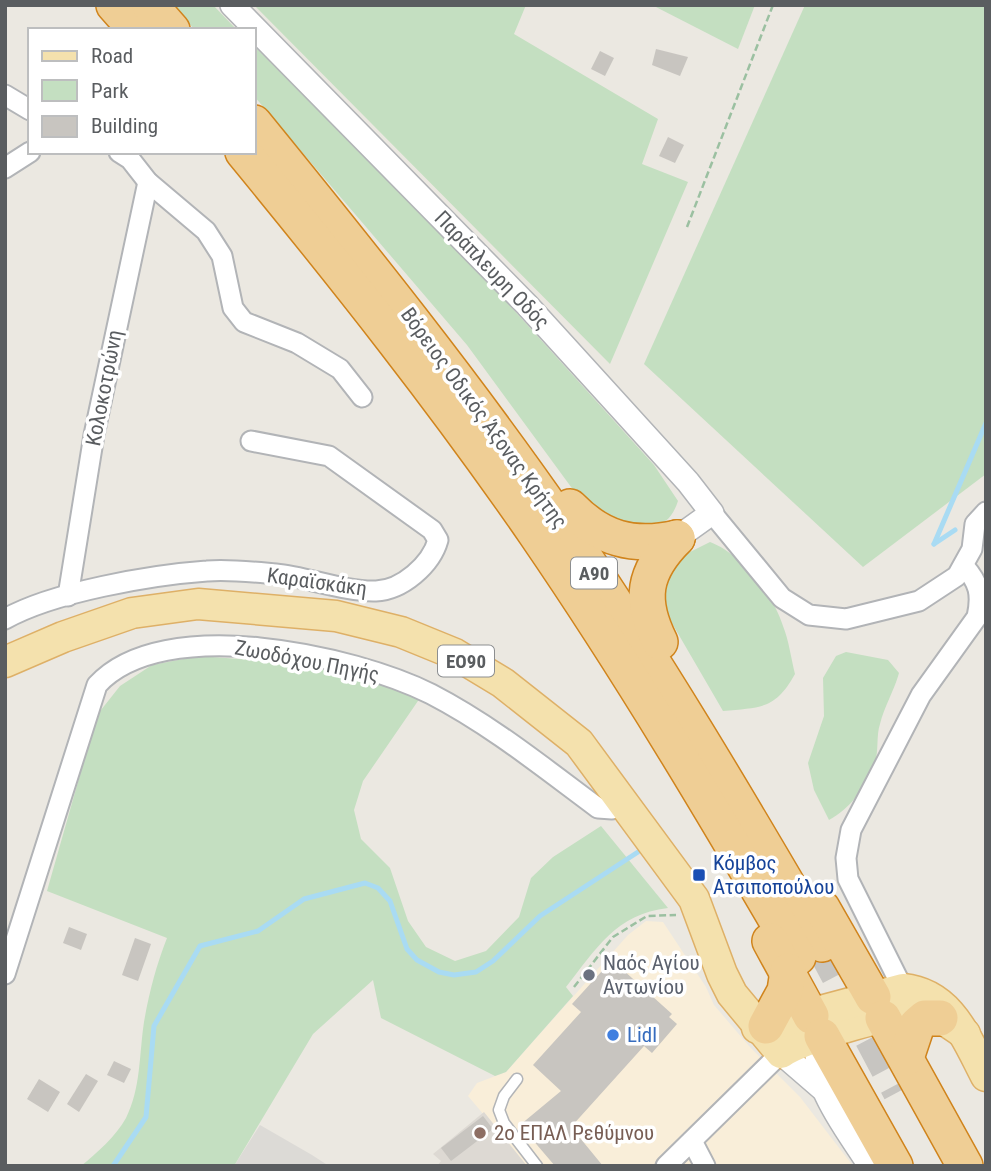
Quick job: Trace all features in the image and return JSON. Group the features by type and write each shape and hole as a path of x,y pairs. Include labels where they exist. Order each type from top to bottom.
{"highway":[{"path":"114,5 134,28"},
{"path":"150,5 170,28"},
{"path":"256,126 326,231 359,314 498,507 610,672 699,816 813,955 888,999 894,1084 911,1166"},
{"path":"245,154 326,231 401,285 446,338 570,507 735,755 813,955 817,1026 895,1166"},
{"path":"570,507 586,524 607,536 630,543 653,543 677,538"},
{"path":"660,642 650,621 646,598 650,575 660,555 677,538"},
{"path":"768,1036 785,991 813,955"},
{"path":"894,1084 917,1025 925,1018 953,1026"},
{"path":"894,1084 942,1166"},
{"path":"894,1084 965,1166"}],"main road":[{"name":"ΕΟ90","path":"5,662 63,637 132,614 198,604 335,616 401,632 455,654 503,682 579,743 669,863 700,914 722,974 768,1036"},
{"path":"768,1036 817,1026 888,999 953,1026 986,1076"}],"street":[{"name":"Παράπλευρη Οδός","path":"232,5 255,28"},
{"name":"Παράπλευρη Οδός","path":"256,29 527,305 688,482 712,513"},
{"path":"5,95 28,109"},
{"path":"5,168 28,153"},
{"path":"122,154 130,159 148,182 206,230 222,257 233,308 243,322 297,343 340,369 362,397"},
{"name":"Κολοκοτρώνη","path":"68,596 94,435 148,182"},
{"name":"Καραϊσκάκη","path":"5,619 68,596 208,570 277,574 376,591 403,584 435,550 438,540 432,530 336,459 251,441"},
{"path":"677,538 712,513 782,598 809,615 846,619 919,601 957,576 968,557 975,524 986,512"},
{"path":"888,999 848,879 846,858 851,830 920,695 977,617 981,601 978,582 968,557"},
{"name":"Ζωοδόχου Πηγής","path":"5,974 97,685 114,669 142,656 202,645 232,645 275,650 380,674 431,695 479,722 598,808 612,809 624,803"},
{"path":"817,1026 816,1062 825,1091 870,1166"},
{"path":"666,1166 692,1141 768,1036 825,1091"},
{"path":"692,1141 705,1166"}],"lane":[{"path":"517,1079 499,1110 504,1123 537,1166"}],"path":[{"path":"687,227 773,5"},
{"path":"573,987 613,937 647,916 700,914"}],"shaded area":[{"path":"646,921 663,922 706,987 714,1005 749,1046 800,1097 853,1166 527,1166 468,1096 477,1083 506,1072 628,935"},
{"name":"2ο ΕΠΑΛ Ρεθύμνου","path":"484,1112 527,1166 437,1166 441,1161 433,1154"},
{"path":"260,1125 312,1155 329,1166 234,1166"}],"green space":[{"path":"172,5 213,5 235,28 193,28"},
{"path":"254,5 526,5 514,34 658,119 642,164 688,182 610,364"},
{"path":"652,5 755,5 738,49"},
{"path":"805,5 986,5 986,474 863,567 644,364"},
{"path":"256,48 467,258 654,465 678,501 669,518 648,528 620,530 574,491 467,345 256,98"},
{"path":"710,542 733,555 754,576 772,601 785,632 795,674 781,694 757,707 723,711 662,606 666,572 688,553"},
{"path":"846,652 888,660 899,673 882,718 872,771 851,803 829,820 814,790 808,763 824,716 823,678 836,656"},
{"path":"199,656 278,662 359,676 420,698 363,781 354,810 361,839 390,868 408,921 426,947 455,961 486,951 519,917 531,878 553,857 601,826 668,908 634,918 598,947 566,987 573,996 506,1072 495,1076 381,1018 373,980 313,1034 234,1166 81,1166 117,1131 131,1107 137,1083 148,1001 167,938 47,891 97,715 120,686 152,665"}],"building":[{"path":"656,49 688,57 680,76 652,65"},
{"path":"600,51 614,58 605,76 591,69"},
{"path":"668,137 684,145 675,163 659,156"},
{"path":"69,927 87,934 81,950 63,943"},
{"path":"135,938 151,944 138,981 122,975"},
{"name":"Lidl","path":"612,960 672,1014 669,1017 677,1024 652,1053 644,1046 571,1127 603,1166 555,1166 520,1125 561,1091 533,1065 581,1012 572,1004"},
{"path":"114,1061 131,1069 124,1083 107,1075"},
{"path":"86,1074 98,1081 79,1112 67,1104"},
{"path":"39,1079 60,1092 48,1112 27,1099"},
{"path":"483,1116 493,1129 451,1161 441,1148"}],"waterway":[{"path":"934,544 986,423"},
{"path":"934,544 955,530"},
{"path":"113,1166 146,1117 154,1026 200,946 258,931 304,899 365,883 378,888 390,901 407,949 417,960 439,972 454,975 476,972 493,961 540,916 638,852"}],"tunnel":[{"path":"822,944 900,1091"}],"place":[{"name":"Κόμβος Ατσιποπούλου","path":"699,875"},
{"name":"Ναός Αγίου Αντωνίου","path":"589,975"},
{"name":"Lidl","path":"613,1035"},
{"name":"2ο ΕΠΑΛ Ρεθύμνου","path":"480,1133"}]}
